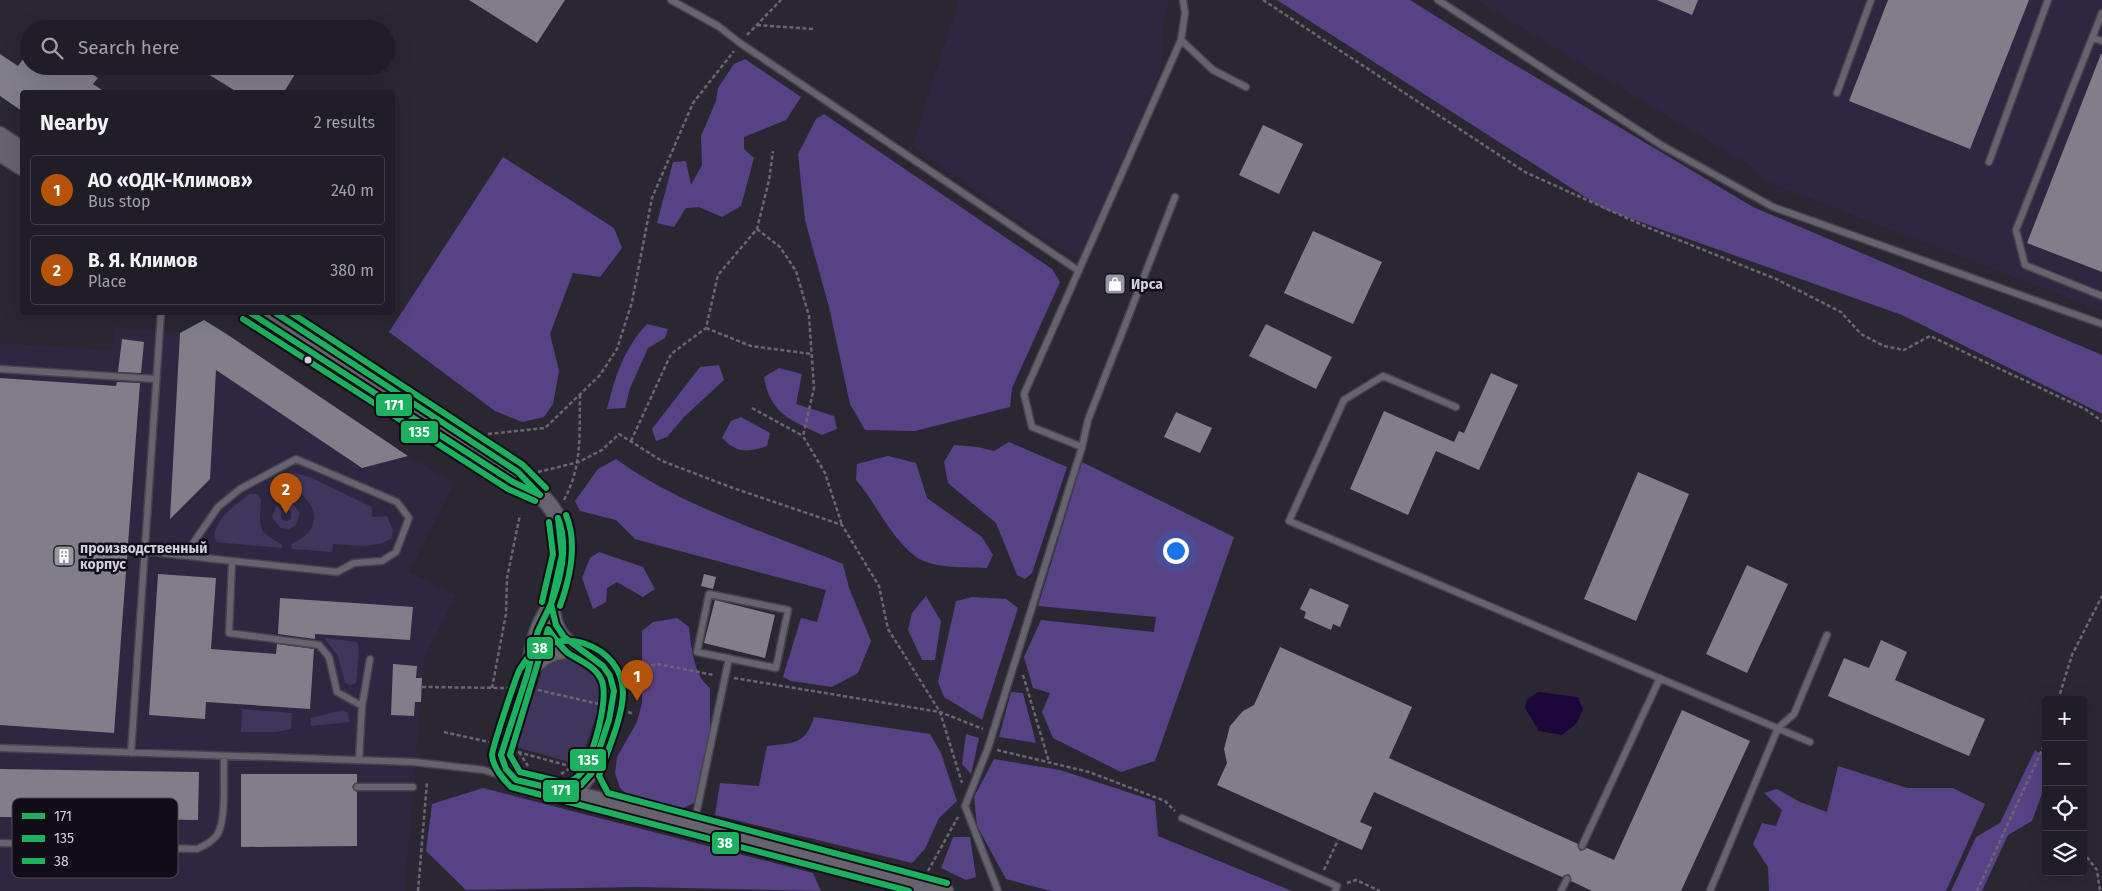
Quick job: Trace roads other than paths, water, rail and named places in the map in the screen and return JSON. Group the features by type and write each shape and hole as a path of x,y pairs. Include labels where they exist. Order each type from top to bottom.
{"street":[{"path":"0,135 20,149"},
{"path":"0,152 20,166"},
{"path":"253,315 513,482 535,491"},
{"path":"278,315 518,472 548,504 561,528 562,562 551,605 541,621 525,681 501,754 505,767 516,780 945,891"},
{"path":"551,605 558,631 578,649 597,659 611,677 614,691 612,707 584,772 580,786 566,792"},
{"path":"525,681 536,662 552,652 578,649"},
{"path":"584,772 603,801"}],"lane":[{"path":"671,0 718,26 740,44 1079,272"},
{"path":"1082,447 1032,427 1024,394 1181,40 1185,13 1183,0"},
{"path":"1438,0 1661,145 1773,207 2102,324"},
{"path":"1837,93 1871,0"},
{"path":"1989,162 2048,0"},
{"path":"2102,13 2016,230 2025,265 2102,296"},
{"path":"2093,38 2102,41"},
{"path":"1181,40 1213,70 1246,88"},
{"path":"998,891 965,806 993,733 1082,447 1088,420 1175,197"},
{"path":"131,753 161,315"},
{"path":"0,369 156,379"},
{"path":"1456,407 1383,376 1344,400 1288,520 1810,742"},
{"path":"145,551 185,556 337,572 354,563 382,561 396,552 409,518 397,502 296,459 240,489 218,506 185,556"},
{"path":"232,561 229,633 319,645 329,657 337,692 362,706"},
{"path":"709,594 788,610 776,668 729,658 697,652 709,594"},
{"path":"1710,891 1778,728 1794,714 1827,636"},
{"path":"694,825 729,658"},
{"path":"359,760 362,706 370,659"},
{"path":"1582,846 1660,678"},
{"path":"0,748 414,762 484,770 516,780"},
{"path":"178,848 197,849 210,843 218,834 222,822 224,756"},
{"path":"357,787 413,787"},
{"path":"1182,818 1321,878 1336,888"},
{"path":"1561,891 1567,879"}],"place":[{"name":"Ирса","path":"1115,284"},
{"name":"В. Я. Климов","path":"286,514"},
{"name":"производственный корпус","path":"64,556"},
{"name":"АО «ОДК-Климов»","path":"637,701"}]}
